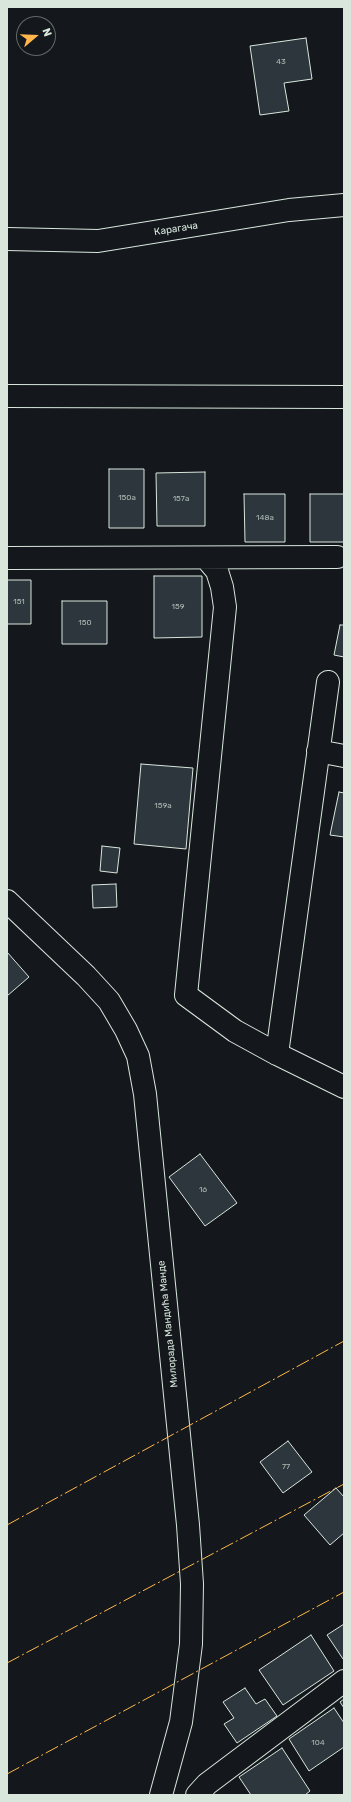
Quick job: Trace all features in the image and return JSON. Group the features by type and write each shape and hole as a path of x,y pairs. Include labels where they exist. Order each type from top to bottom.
{"street":[{"name":"Карагача","path":"7,239 98,241 289,210 344,205"},
{"path":"7,396 344,396"},
{"path":"7,558 337,557"},
{"path":"206,558 217,571 222,587 225,607 186,995 235,1031 344,1087"},
{"path":"278,1054 328,682"},
{"path":"318,750 344,756"},
{"name":"Милорада Мандића Манде","path":"10,909 86,976 109,1001 126,1030 138,1056 145,1094 188,1525 192,1584 191,1644 181,1722 161,1795"},
{"path":"197,1795 213,1780 344,1681"}],"building":[{"path":"306,38 312,79 284,83 289,111 260,115 250,46"},
{"path":"109,469 144,469 144,528 109,528"},
{"path":"205,472 205,526 157,526 156,473"},
{"path":"244,494 285,494 285,542 245,542"},
{"path":"310,494 344,494 344,542 310,542"},
{"path":"154,576 202,576 202,637 154,638"},
{"path":"7,580 31,580 31,624 7,624"},
{"path":"62,601 107,601 107,644 62,644"},
{"path":"340,625 344,625 344,657 334,655"},
{"path":"141,764 193,768 186,849 134,844"},
{"path":"339,792 344,793 344,837 330,835"},
{"path":"102,846 120,848 117,873 100,871"},
{"path":"116,884 117,907 93,908 92,885"},
{"path":"7,952 29,977 7,996"},
{"path":"200,1154 237,1203 205,1226 169,1177"},
{"path":"288,1441 312,1472 283,1493 260,1462"},
{"path":"336,1488 344,1497 344,1533 330,1545 304,1515"},
{"path":"344,1624 344,1658 343,1659 327,1635"},
{"path":"311,1635 334,1671 283,1705 259,1670"},
{"path":"245,1688 256,1704 265,1699 277,1716 237,1743 224,1724 234,1718 223,1702"},
{"path":"344,1699 344,1708 340,1702"},
{"path":"334,1708 344,1723 344,1747 309,1771 289,1739"},
{"path":"282,1748 310,1791 305,1795 251,1795 239,1777"}],"power":[{"path":"7,1525 344,1341"},
{"path":"7,1663 344,1484"},
{"path":"7,1774 344,1592"}]}
